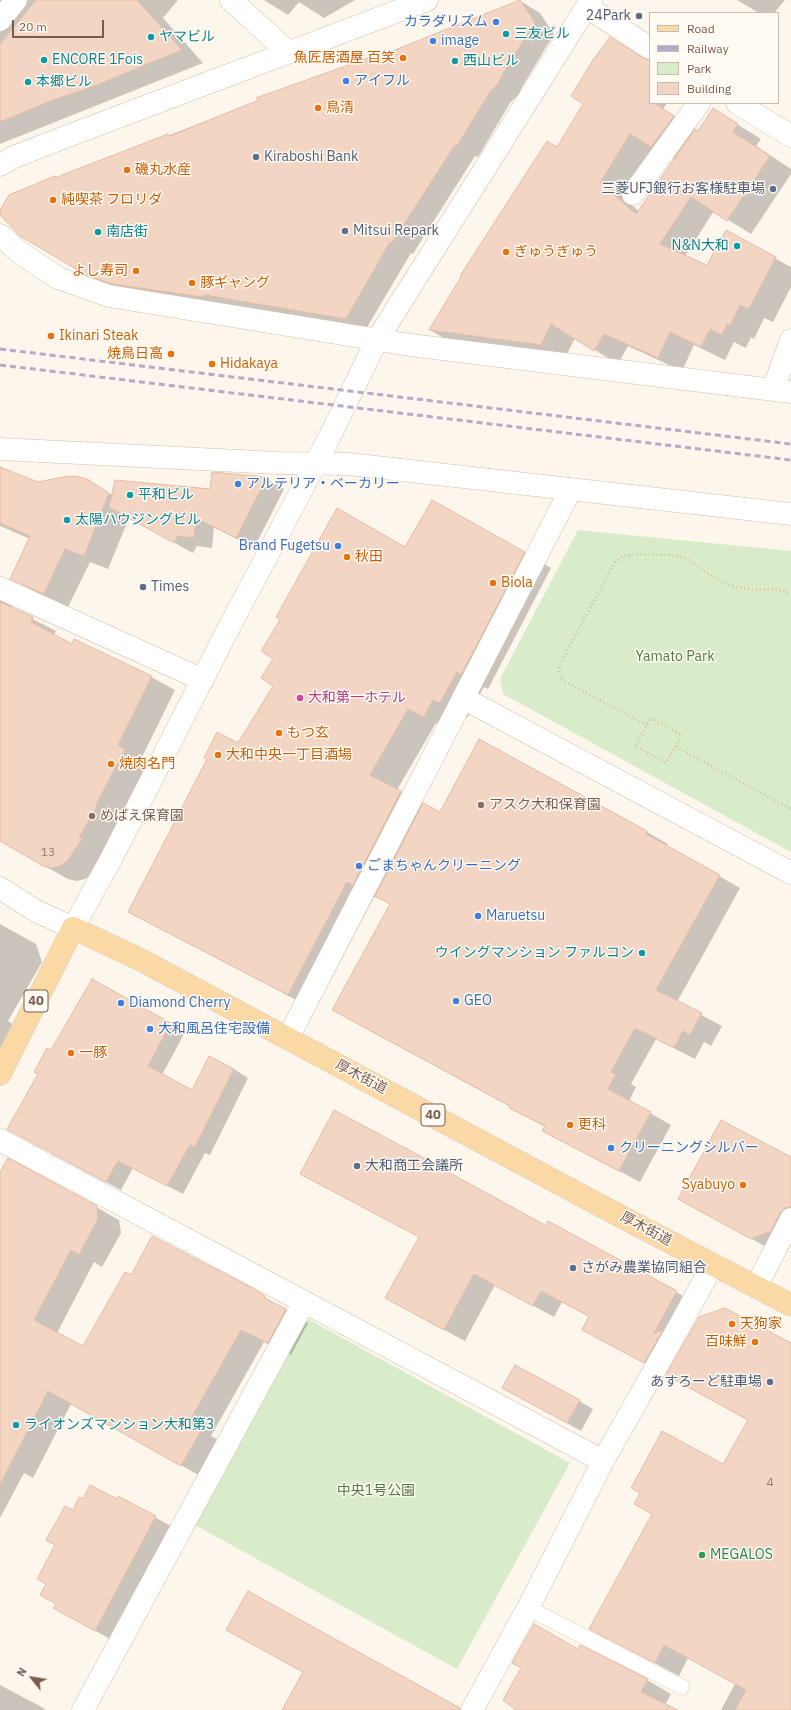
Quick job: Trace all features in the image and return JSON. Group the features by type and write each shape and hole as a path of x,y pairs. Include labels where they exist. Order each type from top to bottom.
{"main road":[{"name":"厚木街道","path":"73,928 141,960 791,1305"},
{"name":"40","path":"0,1074 73,928"}],"street":[{"path":"0,20 16,0"},
{"path":"231,0 288,52"},
{"path":"0,165 21,155 427,0"},
{"path":"0,888 36,911 73,928 111,859 378,340 589,3 649,47"},
{"path":"633,194 698,104"},
{"path":"739,104 791,136"},
{"path":"0,235 19,252 58,278 109,296 410,345 782,391 791,340"},
{"path":"0,449 278,463 349,464 791,514"},
{"path":"288,1038 571,489"},
{"path":"0,588 203,680"},
{"path":"463,698 791,873"},
{"path":"0,1140 604,1461"},
{"path":"756,1287 791,1219"},
{"path":"472,1710 528,1608 604,1461 713,1264"},
{"path":"84,1710 304,1302"}],"lane":[{"path":"528,1608 682,1687"}],"path":[{"path":"647,725 564,681 560,675 559,666 615,562 623,556 635,554 674,555 687,559 718,580 732,586 754,590 775,588 791,592"},
{"path":"651,718 682,735 676,747 666,763 635,746 651,718"},
{"path":"676,747 791,809"}],"green space":[{"name":"Yamato Park","path":"578,530 791,551 791,852 503,694 500,679"},
{"name":"中央1号公園","path":"308,1319 570,1463 457,1669 195,1525"}],"building":[{"path":"36,0 137,0 182,50 92,87 56,99 0,122 0,44"},
{"path":"520,0 535,22 502,75 499,83 490,92 457,146 455,145 392,243 390,242 346,319 205,295 203,297 112,284 86,275 20,236 0,215 0,210 9,195 55,176 57,177 168,134 170,136 259,100 256,98 371,57 372,59"},
{"path":"610,37 643,58 649,60 649,104 656,104 674,116 651,147 630,134 600,183 636,214 695,129 698,131 713,108 738,124 733,132 770,156 727,221 691,197 660,244 707,265 726,230 776,257 749,309 740,305 730,326 727,324 722,335 710,329 701,347 670,332 658,358 604,334 594,351 551,324 541,345 429,330 461,277 460,276 547,141 557,147 583,104 571,96 593,60"},
{"path":"0,467 38,482 75,476 87,479 109,493 84,556 65,549 44,594 10,579 30,536 0,523"},
{"path":"212,472 267,477 236,538 196,518 194,538 178,536 174,543 109,507 115,480 210,489"},
{"path":"432,500 525,552 461,675 457,672 440,703 433,700 424,717 408,709 370,775 401,791 353,885 347,882 288,995 128,912 207,759 204,758 217,732 238,743 273,686 261,678 273,659 261,651 280,620 276,617 337,508 405,547"},
{"path":"0,602 33,617 31,622 72,644 74,639 152,676 118,745 125,749 96,805 97,806 79,838 82,839 68,860 61,866 52,868 43,866 0,841"},
{"path":"479,739 647,831 646,834 720,875 656,990 702,1013 690,1035 683,1031 674,1048 635,1028 611,1072 616,1074 608,1089 651,1112 619,1171 542,1131 545,1126 509,1108 510,1106 332,1010 390,904 375,896 423,803 440,812"},
{"path":"92,979 171,1023 148,1066 192,1090 209,1056 234,1069 195,1147 190,1145 167,1186 118,1161 106,1182 7,1129 38,1074 34,1072 47,1048 51,1050"},
{"path":"334,1110 545,1225 548,1221 677,1291 654,1333 663,1330 644,1363 582,1330 589,1316 541,1291 533,1306 474,1274 444,1330 385,1298 419,1237 300,1174"},
{"path":"721,1120 791,1157 791,1207 785,1208 780,1213 771,1231 751,1239 678,1199"},
{"path":"8,1158 97,1206 98,1219 79,1255 71,1250 34,1320 83,1346 125,1272 131,1275 152,1236 250,1287 265,1296 264,1298 286,1309 268,1343 241,1330 189,1422 202,1429 181,1466 48,1391 0,1485 0,1172"},
{"path":"725,1308 791,1343 791,1710 735,1710 746,1690 664,1645 655,1663 589,1629 652,1514 634,1504 640,1493 631,1488 662,1431 723,1464 748,1420 666,1375 699,1317"},
{"path":"515,1365 580,1400 567,1423 502,1388"},
{"path":"90,1485 117,1499 118,1496 156,1516 95,1631 53,1608 56,1604 40,1595 46,1584 37,1579 55,1545 46,1540 65,1506 73,1510 79,1497 83,1499"},
{"path":"248,1591 460,1708 460,1710 282,1710 303,1672 226,1630"},
{"path":"534,1624 578,1649 580,1645 648,1679 641,1692 678,1710 516,1710 503,1700 521,1668 512,1663"}],"railway":[{"path":"0,349 791,444"},
{"path":"0,365 791,460"}],"place":[{"name":"24Park","path":"639,16"},
{"name":"カラダリズム","path":"496,22"},
{"name":"三友ビル","path":"506,34"},
{"name":"ヤマビル","path":"151,37"},
{"name":"image","path":"433,41"},
{"name":"魚匠居酒屋 百笑","path":"403,58"},
{"name":"ENCORE 1Fois","path":"44,60"},
{"name":"西山ビル","path":"455,61"},
{"name":"アイフル","path":"346,81"},
{"name":"本郷ビル","path":"28,82"},
{"name":"鳥清","path":"318,108"},
{"name":"Kiraboshi Bank","path":"256,157"},
{"name":"磯丸水産","path":"127,170"},
{"name":"三菱UFJ銀行お客様駐車場","path":"773,189"},
{"name":"純喫茶 フロリダ","path":"53,200"},
{"name":"Mitsui Repark","path":"345,231"},
{"name":"南店街","path":"98,232"},
{"name":"N&N大和","path":"737,246"},
{"name":"ぎゅうぎゅう","path":"506,252"},
{"name":"よし寿司","path":"136,271"},
{"name":"豚ギャング","path":"192,283"},
{"name":"Ikinari Steak","path":"51,336"},
{"name":"焼鳥日高","path":"171,354"},
{"name":"Hidakaya","path":"212,364"},
{"name":"アルテリア・ベーカリー","path":"238,484"},
{"name":"平和ビル","path":"130,495"},
{"name":"太陽ハウジングビル","path":"67,520"},
{"name":"Brand Fugetsu","path":"338,546"},
{"name":"秋田","path":"347,557"},
{"name":"Biola","path":"493,583"},
{"name":"Times","path":"143,587"},
{"name":"大和第一ホテル","path":"300,698"},
{"name":"もつ玄","path":"279,733"},
{"name":"大和中央一丁目酒場","path":"218,755"},
{"name":"焼肉名門","path":"111,764"},
{"name":"アスク大和保育園","path":"481,805"},
{"name":"めばえ保育園","path":"92,816"},
{"name":"ごまちゃんクリーニング","path":"359,866"},
{"name":"Maruetsu","path":"478,916"},
{"name":"ウイングマンション ファルコン","path":"642,953"},
{"name":"GEO","path":"456,1001"},
{"name":"Diamond Cherry","path":"121,1003"},
{"name":"大和風呂住宅設備","path":"150,1029"},
{"name":"一豚","path":"71,1053"},
{"name":"更科","path":"570,1125"},
{"name":"クリーニングシルバー","path":"611,1148"},
{"name":"大和商工会議所","path":"357,1166"},
{"name":"Syabuyo","path":"743,1185"},
{"name":"さがみ農業協同組合","path":"573,1268"},
{"name":"天狗家","path":"732,1324"},
{"name":"百味鮮","path":"755,1342"},
{"name":"あすろーど駐車場","path":"770,1382"},
{"name":"ライオンズマンション大和第3","path":"16,1425"},
{"name":"MEGALOS","path":"702,1555"}]}
